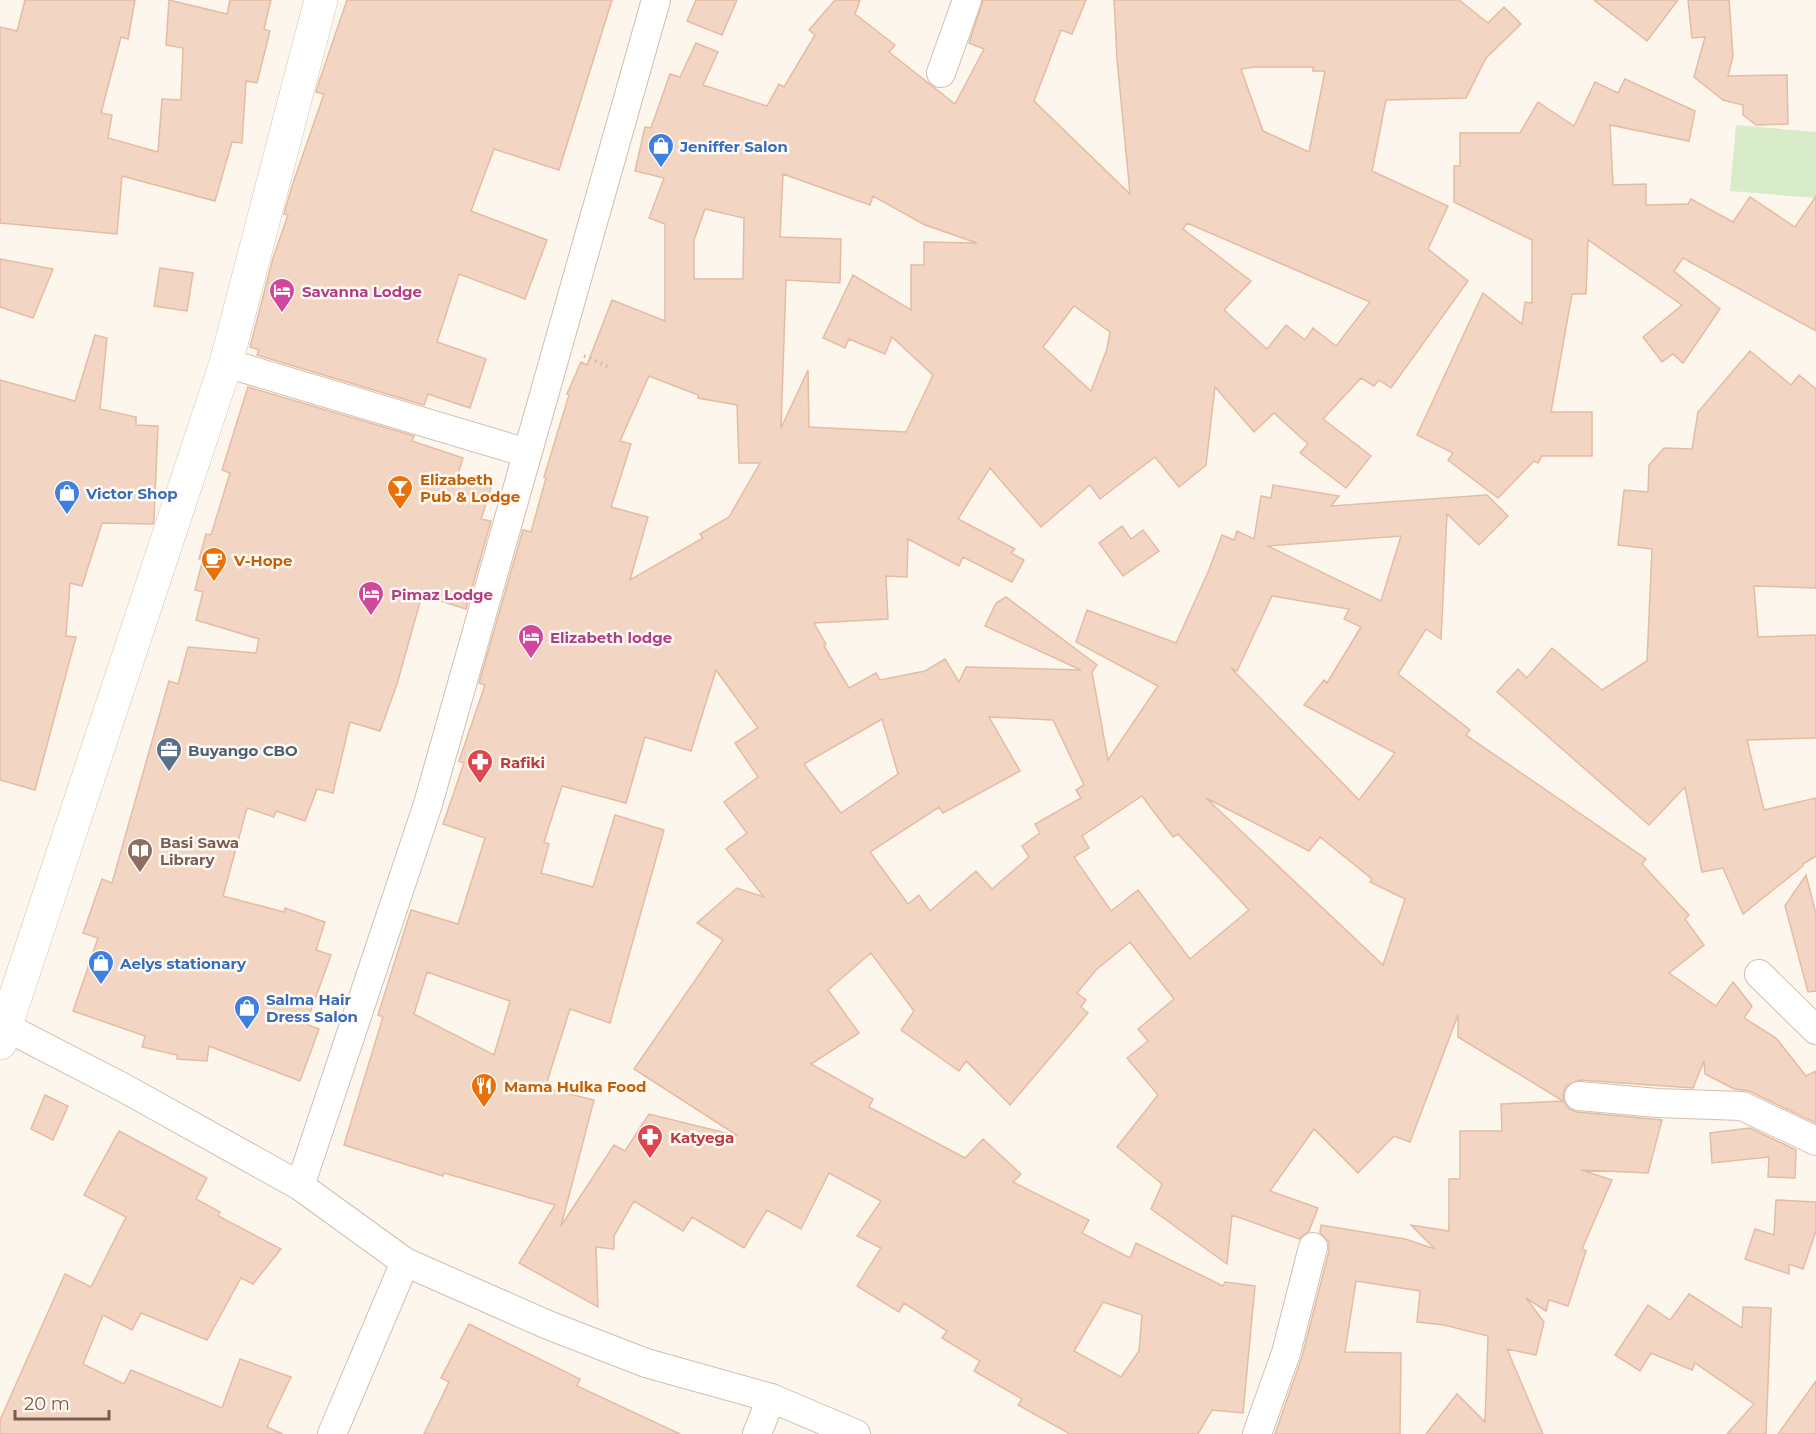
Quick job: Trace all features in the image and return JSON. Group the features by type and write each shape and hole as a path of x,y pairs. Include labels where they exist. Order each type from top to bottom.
{"street":[{"path":"321,0 226,363 1,1031 124,1088 300,1186 405,1262 548,1325 646,1363 771,1398 856,1434"},
{"path":"300,1186 428,804 657,0"},
{"path":"941,73 967,0"},
{"path":"226,363 527,453"},
{"path":"1760,974 1816,1030"},
{"path":"1579,1096 1657,1103 1742,1106 1816,1141"},
{"path":"1257,1434 1286,1353 1313,1247"},
{"path":"332,1434 405,1262"},
{"path":"756,1434 771,1398"}],"green space":[{"path":"1736,125 1816,132 1816,198 1730,191"}],"building":[{"path":"25,0 135,0 128,39 121,37 101,113 112,115 108,138 158,152 162,99 181,100 183,48 166,45 169,0 227,14 230,0 271,0 264,29 270,31 257,83 246,81 242,143 232,142 215,201 122,176 117,234 0,223 0,27 17,31"},
{"path":"347,0 612,0 559,170 494,149 471,211 547,240 525,299 459,274 437,342 486,359 470,408 428,394 424,405 257,355 259,350 250,347 273,258 288,215 284,214 292,186 324,94 316,92"},
{"path":"696,0 737,0 722,35 687,21"},
{"path":"835,0 860,0 855,14 895,45 889,52 955,104 984,49 969,43 983,0 1086,0 1072,34 1061,30 1034,101 1130,194 1117,59 1114,0 1459,0 1488,23 1504,7 1521,24 1486,58 1466,98 1386,100 1372,171 1448,206 1428,249 1468,281 1391,388 1379,380 1374,386 1361,378 1323,419 1371,456 1346,488 1300,453 1308,444 1274,413 1254,432 1215,387 1206,465 1179,487 1155,457 1100,499 1090,485 1041,527 990,468 958,519 1015,549 1011,553 1024,560 1012,582 963,557 959,566 908,539 907,577 886,576 888,619 814,623 826,644 824,646 849,688 876,673 880,680 925,671 945,659 959,682 966,667 1081,670 985,626 996,603 1006,597 1097,665 1092,672 1108,760 1158,686 1076,642 1087,610 1176,643 1222,535 1234,540 1237,531 1254,539 1261,496 1271,498 1273,485 1339,496 1331,506 1487,495 1508,516 1479,545 1447,514 1441,639 1426,629 1398,674 1470,730 1466,735 1646,859 1642,864 1689,915 1685,919 1704,945 1669,973 1716,1006 1733,982 1752,1006 1744,1018 1776,1038 1806,1076 1816,1071 1816,1123 1749,1091 1734,1089 1705,1074 1704,1061 1693,1088 1580,1080 1566,1086 1563,1094 1564,1102 1569,1109 1577,1112 1662,1120 1648,1173 1581,1170 1612,1180 1582,1249 1586,1251 1568,1306 1549,1300 1546,1311 1526,1298 1544,1322 1536,1355 1507,1349 1543,1434 1426,1434 1457,1394 1485,1422 1488,1336 1444,1325 1417,1322 1420,1291 1356,1281 1345,1352 1401,1353 1400,1434 1275,1434 1302,1357 1329,1251 1329,1242 1320,1233 1321,1225 1405,1239 1435,1249 1411,1225 1449,1231 1449,1179 1460,1179 1460,1131 1502,1131 1501,1104 1563,1101 1458,1037 1458,1015 1410,1142 1394,1136 1358,1173 1314,1129 1270,1191 1318,1208 1309,1231 1299,1239 1232,1215 1227,1264 1151,1209 1162,1184 1117,1147 1158,1095 1127,1058 1148,1041 1138,1029 1174,999 1130,942 1096,970 1077,993 1086,1000 1081,1007 1088,1013 1010,1105 966,1061 959,1071 901,1030 914,1011 871,953 828,990 859,1033 811,1064 873,1099 869,1107 965,1158 983,1139 1021,1174 1013,1182 1089,1220 1082,1233 1130,1258 1136,1243 1223,1286 1225,1282 1255,1286 1243,1413 1212,1410 1198,1434 1070,1434 1018,1405 1022,1399 974,1371 980,1361 942,1338 947,1331 904,1303 899,1312 857,1286 881,1248 857,1236 881,1201 829,1173 801,1229 767,1210 744,1248 692,1217 683,1231 634,1201 614,1236 614,1249 596,1247 598,1307 519,1263 555,1205 444,1173 443,1176 344,1145 383,1017 378,1015 411,910 458,924 485,838 443,824 464,763 459,761 485,685 479,683 523,530 531,532 546,478 544,477 569,395 567,394 581,362 587,365 612,300 665,321 665,224 649,218 664,178 635,171 645,127 651,128 670,74 680,77 696,43 718,52 703,85 767,106 779,84 784,87 815,35 809,30","holes":["1313,67 1313,71 1325,71 1309,152 1263,131 1241,69","783,174 870,205 873,196 925,225 977,243 924,242 924,265 911,265 911,310 853,275 823,338 845,348 849,339 885,354 892,337 933,375 906,432 809,427 808,370 781,428 786,280 840,283 841,239 780,237","705,209 744,218 743,279 694,279 694,240","1187,223 1370,302 1336,346 1313,328 1305,340 1286,325 1267,349 1224,310 1251,281 1183,229","1074,306 1110,332 1107,349 1091,391 1043,347","649,376 698,395 698,398 737,405 739,463 760,463 729,517 700,534 703,538 630,580 648,517 611,507 631,444 620,441","1401,536 1381,601 1268,546","1272,596 1349,609 1344,619 1361,627 1327,683 1324,680 1304,705 1395,753 1359,800 1231,668 1237,671","716,670 758,728 735,743 758,777 724,802 747,833 726,849 764,897 737,888 697,923 723,940 634,1069 738,1136 649,1114 625,1151 614,1145 561,1226 594,1100 545,1088 570,1009 610,1023 664,830 615,815 593,887 541,873 549,844 544,842 562,786 626,803 645,737 691,751","989,717 1053,720 1084,785 1076,790 1081,798 1035,824 1040,833 1022,846 1029,857 992,889 976,871 930,911 919,895 908,904 870,852 939,807 943,813 1020,771","882,719 898,774 841,813 804,764","1142,796 1173,837 1178,834 1249,910 1190,959 1138,890 1111,911 1074,857 1089,848 1082,836","1206,798 1309,851 1320,837 1372,879 1370,882 1405,899 1383,965","427,972 510,1001 494,1055 414,1014","1103,1302 1142,1315 1139,1351 1121,1377 1074,1351"]},
{"path":"1594,0 1678,0 1647,41"},
{"path":"1688,0 1729,0 1733,56 1728,76 1787,75 1788,124 1756,125 1743,115 1743,105 1723,100 1694,77 1705,37 1692,38"},
{"path":"1625,79 1695,111 1689,141 1610,125 1613,185 1646,184 1646,205 1688,204 1691,199 1733,222 1750,197 1795,227 1816,196 1816,331 1683,258 1674,271 1720,309 1683,363 1673,354 1662,362 1643,337 1682,305 1588,240 1586,294 1572,294 1551,412 1592,412 1592,456 1542,456 1538,463 1534,461 1498,498 1448,460 1453,453 1417,435 1483,293 1522,324 1525,302 1532,303 1532,240 1454,202 1454,166 1460,166 1460,133 1520,133 1538,102 1574,126 1595,82 1618,93"},
{"path":"0,259 53,269 33,318 0,307"},
{"path":"160,268 193,273 187,311 154,306"},
{"path":"95,335 107,338 100,409 136,417 136,425 158,426 154,520 153,524 102,523 82,586 70,583 66,636 76,637 35,790 0,780 0,380 75,401"},
{"path":"1750,351 1791,385 1799,375 1816,389 1816,588 1754,586 1758,637 1816,635 1816,738 1747,740 1764,810 1816,798 1816,856 1803,864 1743,914 1723,868 1702,872 1685,787 1649,825 1497,692 1518,669 1527,678 1552,648 1602,690 1647,661 1652,549 1618,545 1624,490 1648,492 1649,465 1664,448 1692,449 1698,412"},
{"path":"248,387 414,436 412,441 463,458 457,477 491,488 481,519 491,521 466,609 422,595 397,684 380,731 350,722 333,793 317,789 305,821 276,811 274,817 247,808 223,896 284,912 285,908 325,922 316,950 331,955 306,1024 319,1029 300,1081 209,1046 207,1061 177,1059 177,1055 142,1047 145,1036 73,1011 98,938 83,933 102,879 112,883 169,681 178,684 188,647 256,653 259,639 196,620 203,592 195,590 203,559 199,559 206,534 211,535 230,473 222,470"},
{"path":"1122,526 1131,539 1143,530 1159,551 1123,576 1099,543"},
{"path":"1806,875 1816,914 1816,991 1808,992 1785,906"},
{"path":"45,1095 68,1106 53,1140 31,1129"},
{"path":"1750,1128 1796,1150 1795,1178 1768,1177 1769,1157 1712,1163 1710,1133"},
{"path":"119,1131 207,1178 196,1199 220,1212 218,1216 281,1249 253,1284 241,1278 207,1340 141,1313 132,1330 103,1315 83,1364 124,1384 131,1370 222,1408 240,1359 291,1377 267,1427 283,1434 0,1434 0,1420 65,1274 91,1287 126,1217 84,1195"},
{"path":"1776,1200 1816,1202 1816,1231 1803,1269 1789,1264 1789,1274 1745,1259 1755,1229 1774,1235"},
{"path":"1689,1294 1742,1328 1743,1307 1771,1308 1766,1434 1727,1434 1754,1404 1695,1363 1692,1370 1651,1353 1640,1371 1615,1355 1648,1305 1670,1320"},
{"path":"469,1324 580,1379 577,1386 680,1434 424,1434 449,1382 441,1378"},
{"path":"1816,1381 1816,1434 1778,1434"}],"place":[{"name":"Jeniffer Salon","path":"661,169"},
{"name":"Savanna Lodge","path":"282,314"},
{"name":"Elizabeth Pub & Lodge","path":"400,511"},
{"name":"Victor Shop","path":"67,516"},
{"name":"V-Hope","path":"214,583"},
{"name":"Pimaz Lodge","path":"371,617"},
{"name":"Elizabeth lodge","path":"531,660"},
{"name":"Buyango CBO","path":"169,773"},
{"name":"Rafiki","path":"480,785"},
{"name":"Basi Sawa Library","path":"140,874"},
{"name":"Aelys stationary","path":"101,986"},
{"name":"Salma Hair Dress Salon","path":"247,1031"},
{"name":"Mama Hulka Food","path":"484,1109"},
{"name":"Katyega","path":"650,1160"}]}
